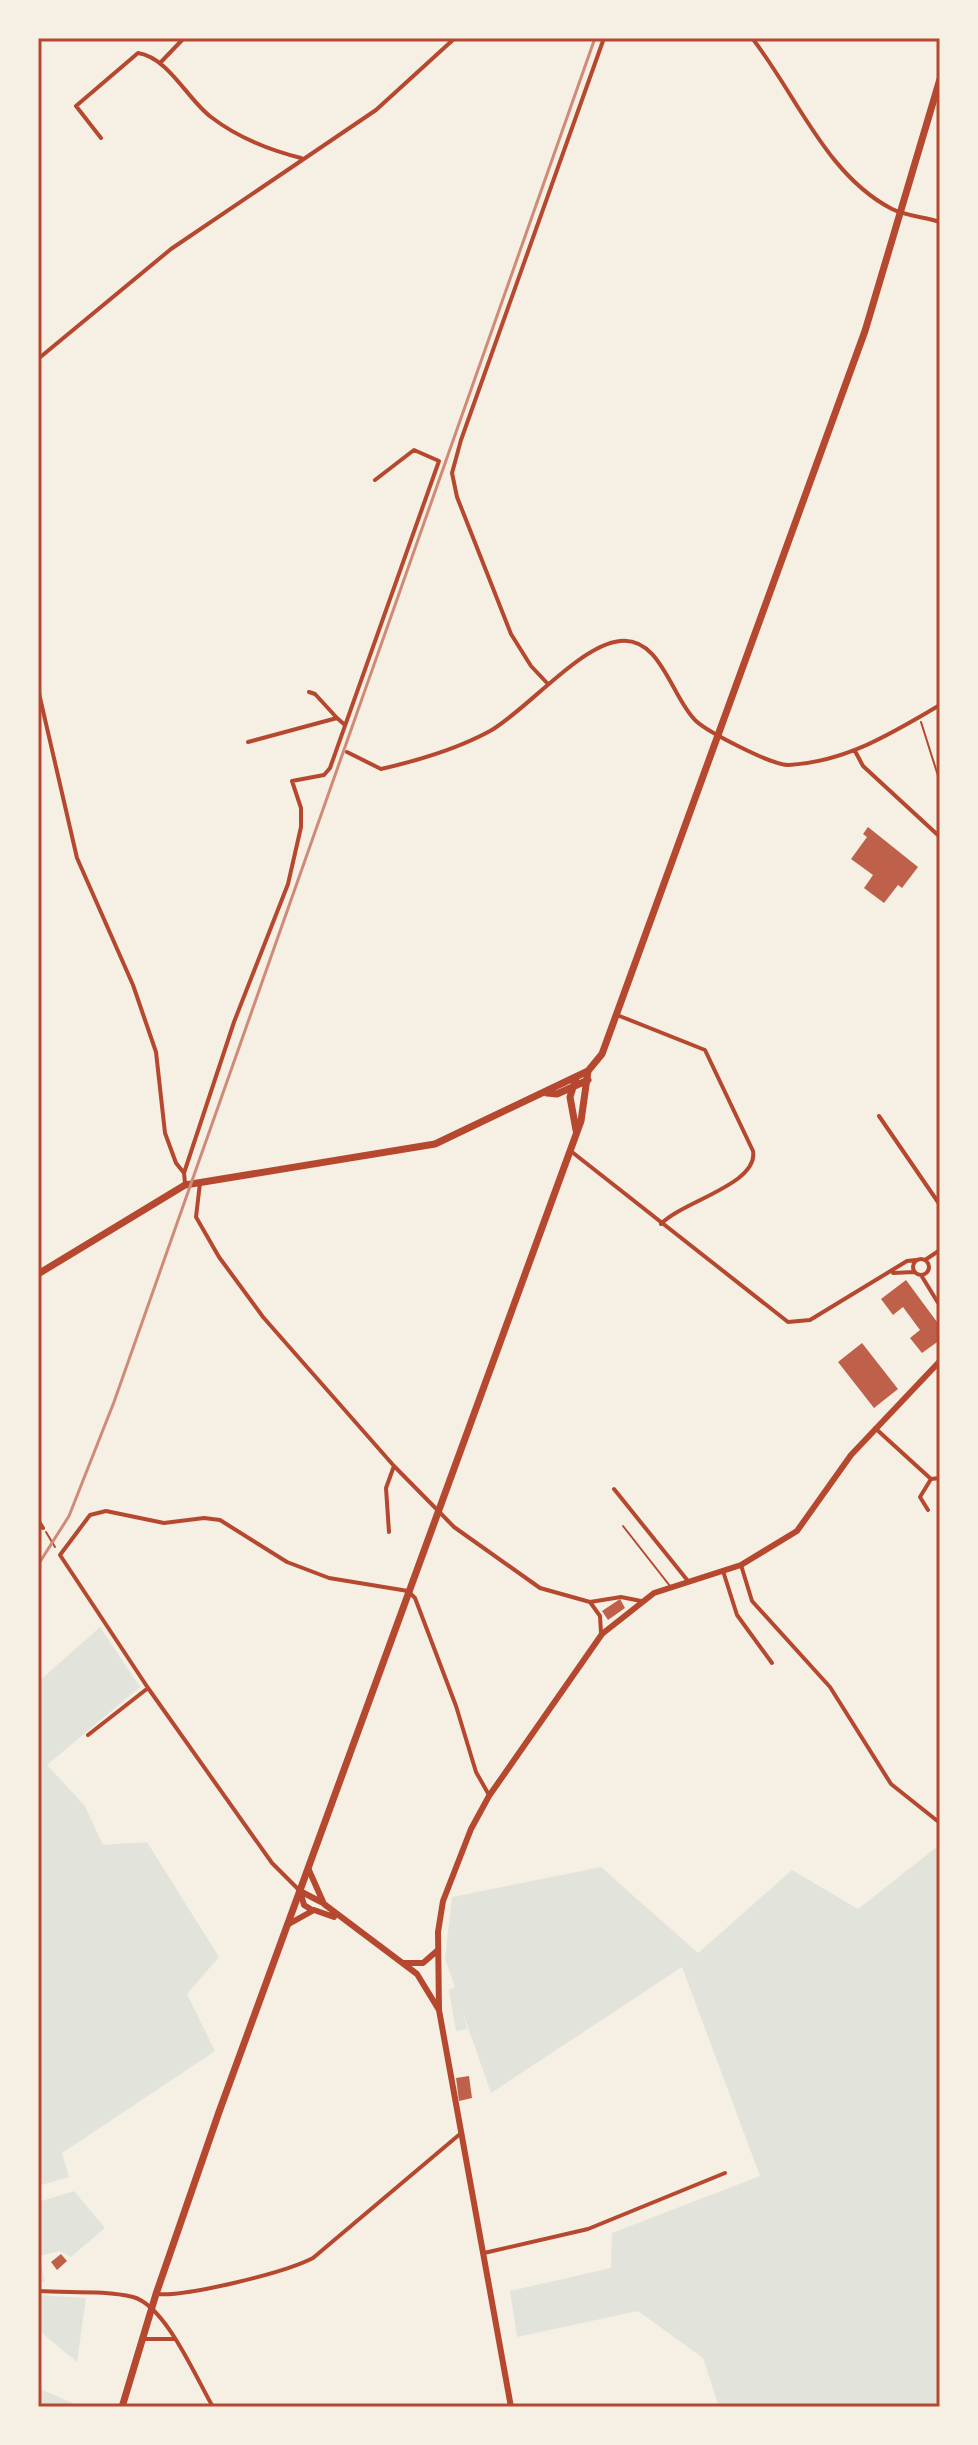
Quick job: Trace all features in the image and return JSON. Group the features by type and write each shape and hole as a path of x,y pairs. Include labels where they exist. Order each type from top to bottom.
{"main road":[{"path":"38,1274 185,1185 435,1144 547,1093 570,1089 588,1076 602,1054 617,1015 860,345 940,79"},
{"path":"558,1090 576,1078 588,1076"},
{"path":"122,2407 151,2308 287,1925 570,1150 585,1106 588,1076"},
{"path":"576,1078 570,1089 576,1130"},
{"path":"570,1089 585,1106"},
{"path":"558,1090 571,1105"},
{"path":"511,2407 439,2010 438,1950 443,1901 471,1829 489,1796 602,1634 641,1601 671,1586 741,1565 797,1531 875,1428 940,1361"},
{"path":"308,1868 324,1904"},
{"path":"300,1891 324,1904 403,1962 428,1989 439,2010"},
{"path":"300,1891 304,1905 344,1921"},
{"path":"287,1925 314,1910"},
{"path":"403,1962 423,1963 438,1950"}],"street":[{"path":"161,62 184,38"},
{"path":"38,359 171,249 376,110 455,38"},
{"path":"548,684 521,651 497,605 457,497 452,473 604,38"},
{"path":"752,38 836,160 871,195 900,212 940,222"},
{"path":"101,138 76,106 132,56 149,55 161,62 189,98 213,119 269,150 301,158"},
{"path":"185,1185 184,1173 234,1022 288,884 301,827 301,808 292,781 324,775 345,725 439,461 414,450 375,480"},
{"path":"347,752 381,769 468,741 509,718 548,684 607,644 631,642 641,646 660,664 696,721 785,765 855,751 940,705"},
{"path":"38,689 77,858 133,985 156,1052 165,1133 176,1163 184,1173"},
{"path":"309,692 345,725"},
{"path":"248,742 337,718"},
{"path":"855,751 863,766 940,837"},
{"path":"617,1015 705,1050 753,1151 754,1163 746,1176 677,1209 661,1224"},
{"path":"879,1116 940,1205"},
{"path":"570,1150 788,1322 810,1320 907,1261 925,1260 940,1250"},
{"path":"200,1183 196,1217 219,1257 263,1317 394,1466 437,1510 516,1574 564,1597 590,1602 621,1597 641,1601"},
{"path":"914,1272 916,1260"},
{"path":"921,1275 928,1271 925,1260"},
{"path":"890,1273 914,1272 921,1275 940,1306"},
{"path":"875,1428 931,1479 940,1478"},
{"path":"389,1532 386,1488 394,1466"},
{"path":"928,1510 920,1497 931,1479"},
{"path":"614,1489 688,1581"},
{"path":"300,1891 272,1863 148,1688 60,1555 84,1521 98,1511 164,1523 204,1518 220,1520 287,1562 329,1578 408,1591 415,1598 456,1706 476,1772 489,1796"},
{"path":"38,1520 43,1528"},
{"path":"741,1565 752,1601 830,1687 891,1784 940,1823"},
{"path":"723,1571 737,1615 772,1663"},
{"path":"590,1602 600,1616 602,1634"},
{"path":"88,1735 148,1688"},
{"path":"156,2294 169,2296 298,2266 313,2258 462,2133"},
{"path":"481,2254 588,2229 725,2173"},
{"path":"38,2291 134,2297 151,2308 213,2407"},
{"path":"142,2339 173,2339"}],"lane":[{"path":"623,1526 671,1586"}],"path":[{"path":"920,717 940,782"},
{"path":"43,1528 60,1555"}],"shaded area":[{"path":"100,1627 140,1687 47,1765 85,1806 103,1845 147,1842 219,1957 187,1994 215,2051 62,2153 69,2177 38,2186 38,1682"},
{"path":"938,1846 940,2407 719,2407 703,2358 638,2311 517,2337 510,2291 611,2268 612,2233 760,2176 682,1967 491,2093 463,2013 467,2029 456,2031 449,1990 455,1987 445,1959 452,1897 601,1867 698,1953 792,1870 858,1909"},
{"path":"74,2191 105,2228 71,2257 60,2251 39,2256 45,2282 38,2282 38,2202"},
{"path":"38,2295 86,2298 77,2362 38,2330"},
{"path":"38,2388 82,2407 38,2407"}],"building":[{"path":"868,827 918,867 902,888 898,885 884,903 864,888 873,875 851,859 867,837 863,834"},
{"path":"906,1280 940,1326 940,1340 922,1353 910,1338 920,1330 903,1307 893,1315 881,1299"},
{"path":"862,1343 898,1389 874,1408 838,1362"},
{"path":"620,1599 625,1608 608,1620 602,1611"},
{"path":"469,2076 472,2098 459,2101 456,2078"},
{"path":"61,2254 67,2261 57,2270 51,2262"}],"railway":[{"path":"38,1565 69,1516 114,1402 595,38"}]}
